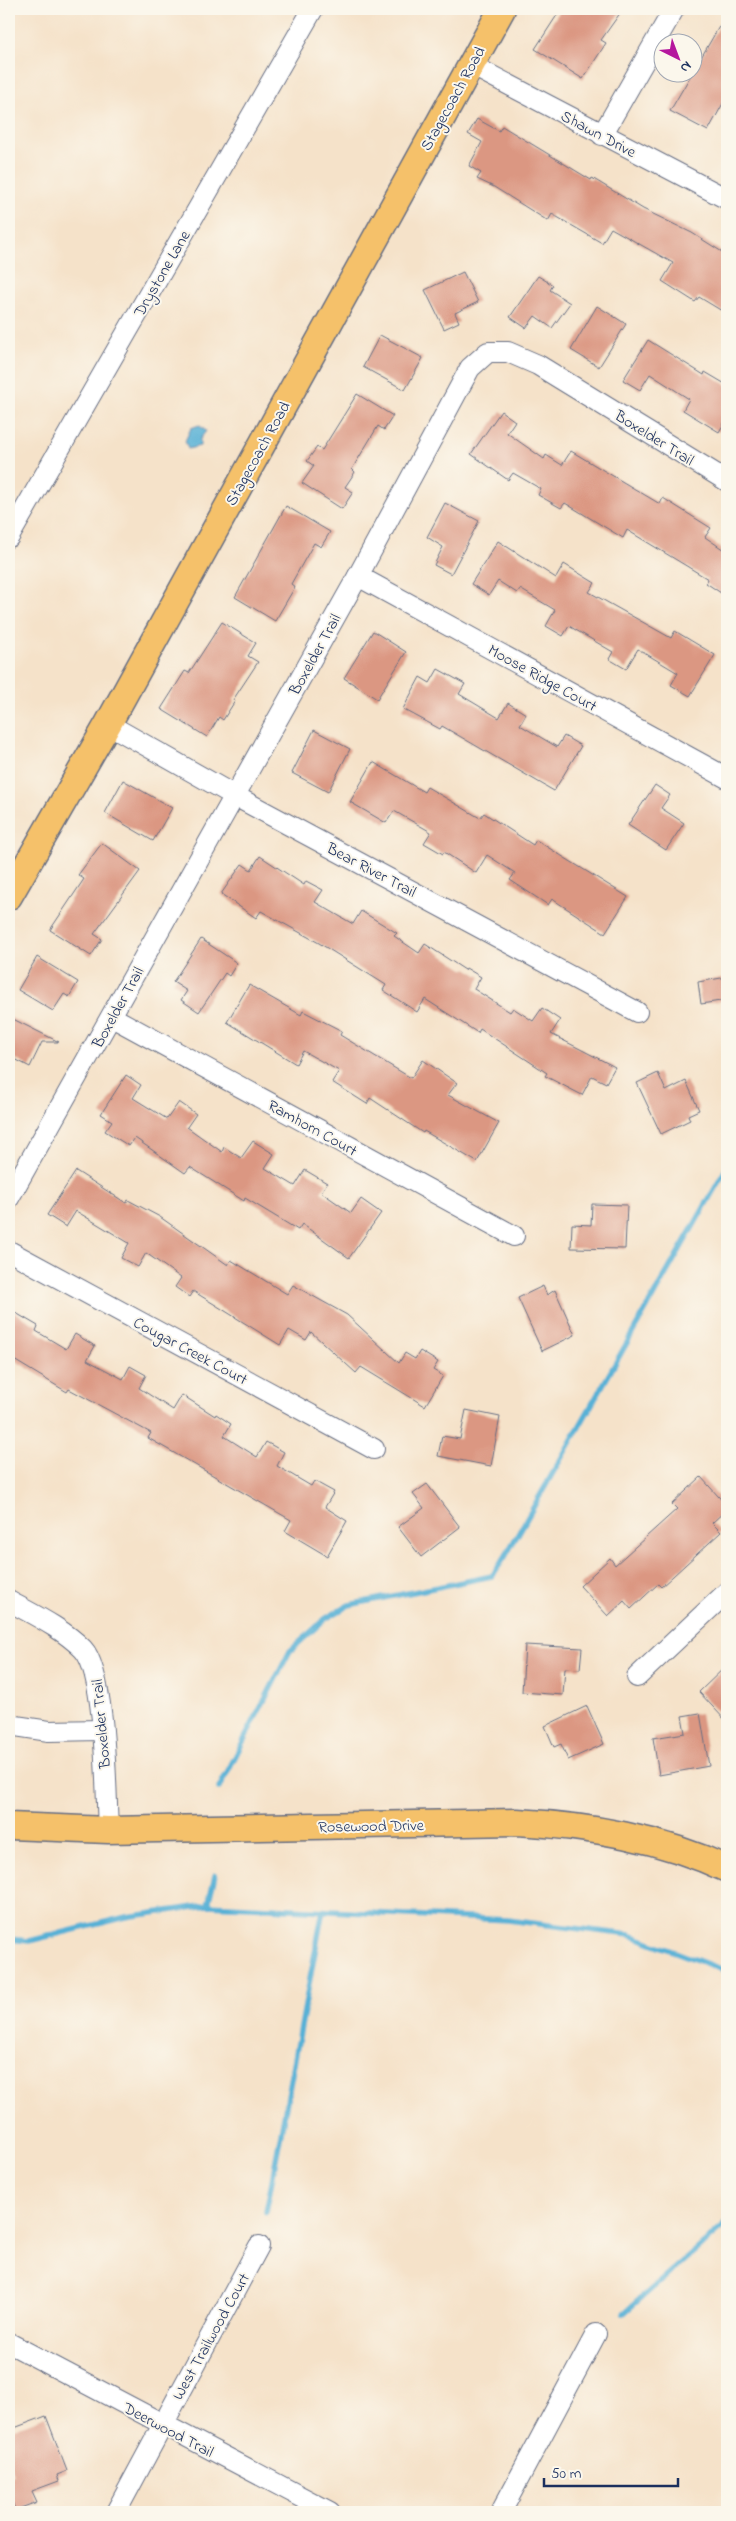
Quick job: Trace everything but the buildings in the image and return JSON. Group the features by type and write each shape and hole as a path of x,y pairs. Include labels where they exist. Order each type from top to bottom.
{"main road":[{"name":"Stagecoach Road","path":"9,896 108,724 502,9"},
{"name":"Rosewood Drive","path":"9,1826 108,1830 517,1822 577,1826 638,1837 704,1858 727,1869"}],"street":[{"name":"Drystone Lane","path":"9,537 313,9"},
{"path":"602,135 674,9"},
{"name":"Shawn Drive","path":"471,65 727,199"},
{"name":"Boxelder Trail","path":"9,1198 358,576 470,368 488,352 508,352 538,365 727,481"},
{"name":"Moose Ridge Court","path":"358,576 727,778"},
{"name":"Bear River Trail","path":"108,724 235,796 637,1012"},
{"name":"Ramhorn Court","path":"112,1017 514,1236"},
{"name":"Cougar Creek Court","path":"9,1251 374,1448"},
{"path":"637,1676 727,1592"},
{"name":"Boxelder Trail","path":"9,1601 57,1628 84,1650 95,1672 108,1830"},
{"path":"9,1725 49,1731 101,1730"},
{"name":"West Trailwood Court","path":"116,2512 259,2246"},
{"path":"501,2512 596,2334"},
{"name":"Deerwood Trail","path":"9,2343 162,2426 330,2512"}],"water":[{"path":"199,425 206,431 200,439 200,446 188,449 185,441 191,428"}],"waterway":[{"path":"219,1788 290,1651 325,1619 349,1605 492,1576 505,1557 727,1167"},
{"path":"208,1905 215,1875"},
{"path":"9,1939 29,1941 126,1917 208,1905 508,1920 630,1935 721,1969 727,1974"},
{"path":"266,2212 323,1910"},
{"path":"624,2313 727,2223"}]}
